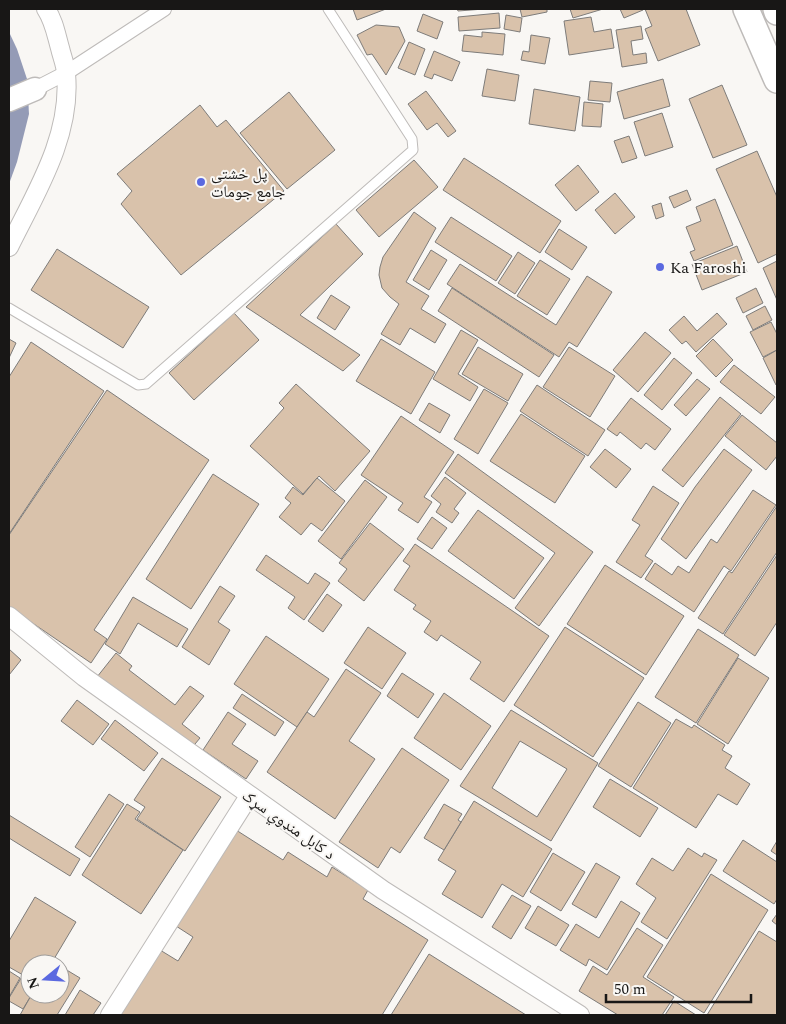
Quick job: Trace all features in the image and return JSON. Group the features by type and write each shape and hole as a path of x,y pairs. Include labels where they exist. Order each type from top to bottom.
{"main road":[{"path":"746,9 777,80"}],"street":[{"path":"9,247 54,154 66,107 66,73 53,20 46,9"},
{"path":"9,100 66,73 164,9"},
{"name":"د کابل منډوي سړک","path":"9,616 84,677 383,890 580,1015"},
{"path":"110,1015 249,796"}],"lane":[{"path":"9,308 138,385 146,384 413,150 412,139 328,9"}],"water":[{"path":"9,32 27,79 29,114 17,162 9,184"}],"building":[{"path":"353,9 386,9 357,20"},
{"path":"457,9 484,9 458,11"},
{"path":"520,9 547,9 547,12 522,17"},
{"path":"570,9 603,9 573,18"},
{"path":"620,9 643,9 643,10 624,18"},
{"path":"645,9 686,9 700,45 658,61 645,29 652,26"},
{"path":"499,13 500,28 459,31 458,17"},
{"path":"423,14 443,22 437,39 417,31"},
{"path":"506,15 522,18 520,32 504,29"},
{"path":"591,17 594,32 611,29 614,48 569,55 564,21"},
{"path":"376,25 399,27 405,41 386,75 372,54 367,55 357,35"},
{"path":"641,26 643,39 631,41 633,55 646,53 647,63 622,67 616,30"},
{"path":"482,32 505,34 503,55 462,51 464,35 482,37"},
{"path":"531,35 550,38 545,64 521,60 523,51 529,52"},
{"path":"409,42 425,49 415,75 398,68"},
{"path":"434,51 460,62 452,81 434,74 432,79 424,76"},
{"path":"487,69 519,75 515,101 482,96"},
{"path":"663,79 670,106 624,119 617,92"},
{"path":"590,81 612,83 610,102 588,100"},
{"path":"722,85 747,145 713,158 689,99"},
{"path":"534,89 580,97 575,131 529,124"},
{"path":"426,91 456,131 448,137 437,123 427,130 408,104"},
{"path":"289,92 335,150 287,189 240,133"},
{"path":"584,102 603,104 601,127 582,126"},
{"name":"پل خشتی جامع جومات","path":"200,105 217,127 226,120 284,191 181,275 121,204 132,191 117,174"},
{"path":"662,113 673,147 645,156 634,122"},
{"path":"629,136 637,158 622,163 614,141"},
{"path":"757,151 777,197 777,254 758,263 716,169"},
{"path":"464,158 561,221 540,253 443,190"},
{"path":"414,160 438,187 379,237 356,210"},
{"path":"578,165 599,192 576,211 555,185"},
{"path":"687,190 691,200 674,208 669,197"},
{"path":"615,193 635,217 615,234 595,210"},
{"path":"715,199 733,245 694,261 690,252 695,250 686,227 701,221 696,207"},
{"path":"661,203 664,216 656,219 652,206"},
{"path":"414,212 436,228 406,282 429,296 421,309 446,324 435,343 410,328 400,345 381,334 399,304 382,288 379,275 383,257"},
{"path":"451,217 512,256 496,281 435,242"},
{"path":"336,224 363,254 300,315 360,355 343,371 246,307"},
{"path":"559,229 587,247 572,270 545,252"},
{"path":"737,246 747,272 702,290 692,264"},
{"path":"57,249 149,307 123,348 31,290"},
{"path":"431,250 447,260 429,290 413,280"},
{"path":"518,252 535,263 515,294 498,283"},
{"path":"540,260 570,279 547,315 517,296"},
{"path":"777,261 777,300 763,268"},
{"path":"460,264 556,325 587,276 612,292 577,347 569,342 559,357 447,284"},
{"path":"452,288 554,355 539,377 438,311"},
{"path":"756,288 763,303 743,313 736,298"},
{"path":"331,295 350,307 335,330 317,318"},
{"path":"765,306 772,320 753,330 746,316"},
{"path":"234,313 259,340 194,400 169,373"},
{"path":"717,313 727,324 696,352 686,341 682,344 669,330 684,316 697,331"},
{"path":"771,322 777,334 777,350 763,357 750,332"},
{"path":"461,330 478,340 458,374 478,387 470,401 433,379"},
{"path":"645,332 671,353 638,392 613,370"},
{"path":"9,339 16,343 9,358"},
{"path":"381,339 435,372 411,414 356,381"},
{"path":"713,339 733,360 716,377 696,356"},
{"path":"31,342 104,391 9,534 9,377"},
{"path":"478,347 523,374 508,401 462,374"},
{"path":"569,347 615,376 590,417 543,387"},
{"path":"777,350 777,384 776,385 763,358"},
{"path":"674,358 692,373 662,410 644,395"},
{"path":"734,365 775,397 761,414 720,382"},
{"path":"697,379 710,389 686,416 674,405"},
{"path":"296,384 370,451 335,491 319,476 303,494 250,446 284,408 279,403"},
{"path":"537,385 605,430 588,456 520,411"},
{"path":"484,389 508,403 478,454 454,439"},
{"path":"107,390 209,460 94,630 107,639 91,663 9,607 9,535"},
{"path":"720,397 741,414 683,487 662,470"},
{"path":"631,398 671,429 655,450 646,443 641,449 620,432 617,436 607,429"},
{"path":"429,403 450,415 440,433 419,420"},
{"path":"521,414 585,456 555,503 490,461"},
{"path":"742,415 777,443 777,456 766,470 725,436"},
{"path":"401,416 454,452 424,497 432,502 418,523 398,510 403,503 361,475"},
{"path":"605,449 631,469 616,488 590,467"},
{"path":"724,449 752,470 686,559 661,539 695,487"},
{"path":"458,454 593,552 539,626 515,608 555,553 445,473"},
{"path":"213,474 259,504 191,609 146,579"},
{"path":"445,477 466,493 454,509 459,513 452,523 436,512 441,504 431,496"},
{"path":"317,478 345,501 322,531 311,523 301,535 279,517 291,503 285,498 293,487 303,495"},
{"path":"365,480 387,497 341,559 318,541"},
{"path":"653,486 679,503 645,556 653,561 641,578 616,562 640,525 632,520"},
{"path":"753,490 776,505 731,571 724,566 694,612 645,579 655,563 672,575 678,566 689,573 711,539 717,543"},
{"path":"777,506 777,552 723,634 698,618 729,571 732,573"},
{"path":"478,510 544,558 514,599 448,551"},
{"path":"432,517 447,528 432,549 417,539"},
{"path":"370,523 404,549 364,601 338,581 347,569 339,563"},
{"path":"415,544 549,636 504,702 470,679 481,662 441,635 437,641 424,632 431,621 413,609 416,605 394,590 410,566 403,561"},
{"path":"266,555 308,584 315,573 330,583 304,620 288,608 295,597 256,570"},
{"path":"777,555 777,622 755,656 724,635"},
{"path":"605,565 684,616 646,675 567,624"},
{"path":"220,586 235,596 218,622 230,630 209,665 182,647"},
{"path":"327,594 342,605 323,632 308,621"},
{"path":"133,597 188,629 177,647 138,623 120,654 105,644"},
{"path":"368,627 406,653 382,689 344,663"},
{"path":"565,627 644,678 593,757 514,705"},
{"path":"698,629 739,655 696,723 655,697"},
{"path":"266,636 329,679 297,727 234,684"},
{"path":"9,649 21,660 9,675"},
{"path":"116,653 132,666 129,670 175,705 190,686 204,696 182,724 200,738 190,750 97,677"},
{"path":"738,658 769,678 728,744 697,724"},
{"path":"346,669 381,693 349,741 375,759 335,819 267,772 307,712 314,717"},
{"path":"402,673 434,694 418,718 387,696"},
{"path":"444,693 491,726 461,770 414,738"},
{"path":"242,694 284,722 275,736 233,708"},
{"path":"77,700 109,724 93,745 61,721"},
{"path":"638,702 671,723 631,787 598,766"},
{"path":"511,710 598,763 551,841 460,786","holes":["520,741 567,769 537,817 492,788"]},
{"path":"228,712 246,724 232,744 258,761 246,779 203,750"},
{"path":"676,719 692,728 694,725 725,745 722,750 732,756 725,768 750,784 737,805 718,794 696,828 633,788"},
{"path":"115,720 158,753 144,771 101,739"},
{"path":"402,748 449,780 400,853 391,847 378,868 339,842"},
{"path":"162,758 221,797 185,851 137,819 145,807 134,800"},
{"path":"610,779 658,808 640,837 593,807"},
{"path":"109,794 124,804 90,857 75,847"},
{"path":"474,801 552,849 523,897 502,884 482,918 442,894 456,871 438,860"},
{"path":"127,804 140,812 135,819 183,850 141,914 82,875"},
{"path":"444,804 462,814 458,820 461,822 444,850 424,838"},
{"path":"9,815 80,859 70,876 9,838"},
{"path":"236,830 283,860 288,852 327,877 332,867 368,890 363,899 428,940 382,1015 119,1015 160,950 178,961 193,937 176,926"},
{"path":"743,840 777,862 777,899 774,904 723,871"},
{"path":"777,841 777,855 771,851"},
{"path":"688,848 702,857 704,853 717,860 667,939 641,922 656,898 636,884 652,858 673,871"},
{"path":"553,853 585,872 561,911 530,892"},
{"path":"596,863 620,877 596,918 572,904"},
{"path":"711,874 768,910 704,1013 647,977"},
{"path":"512,895 531,906 511,939 492,927"},
{"path":"35,897 76,922 57,954 20,954 20,973 9,967 9,941"},
{"path":"621,901 640,913 607,970 589,959 586,966 560,950 576,924 599,938"},
{"path":"538,906 569,925 556,946 525,928"},
{"path":"777,914 777,925 772,921"},
{"path":"637,928 663,945 643,977 674,997 662,1015 618,1015 579,991 593,966 607,975"},
{"path":"759,931 777,942 777,1013 775,1015 707,1015"},
{"path":"429,954 526,1015 391,1015"},
{"path":"9,971 20,978 9,997"},
{"path":"70,972 80,978 70,994"},
{"path":"20,980 20,1004 26,1004 23,1009 9,1001"},
{"path":"80,990 101,1003 93,1015 65,1015"},
{"path":"674,1001 696,1015 665,1015"},
{"path":"26,1004 64,1004 57,1015 20,1015"}],"place":[{"name":"پل خشتی جامع جومات","path":"201,182"},
{"name":"Ka Faroshi","path":"660,267"}]}
